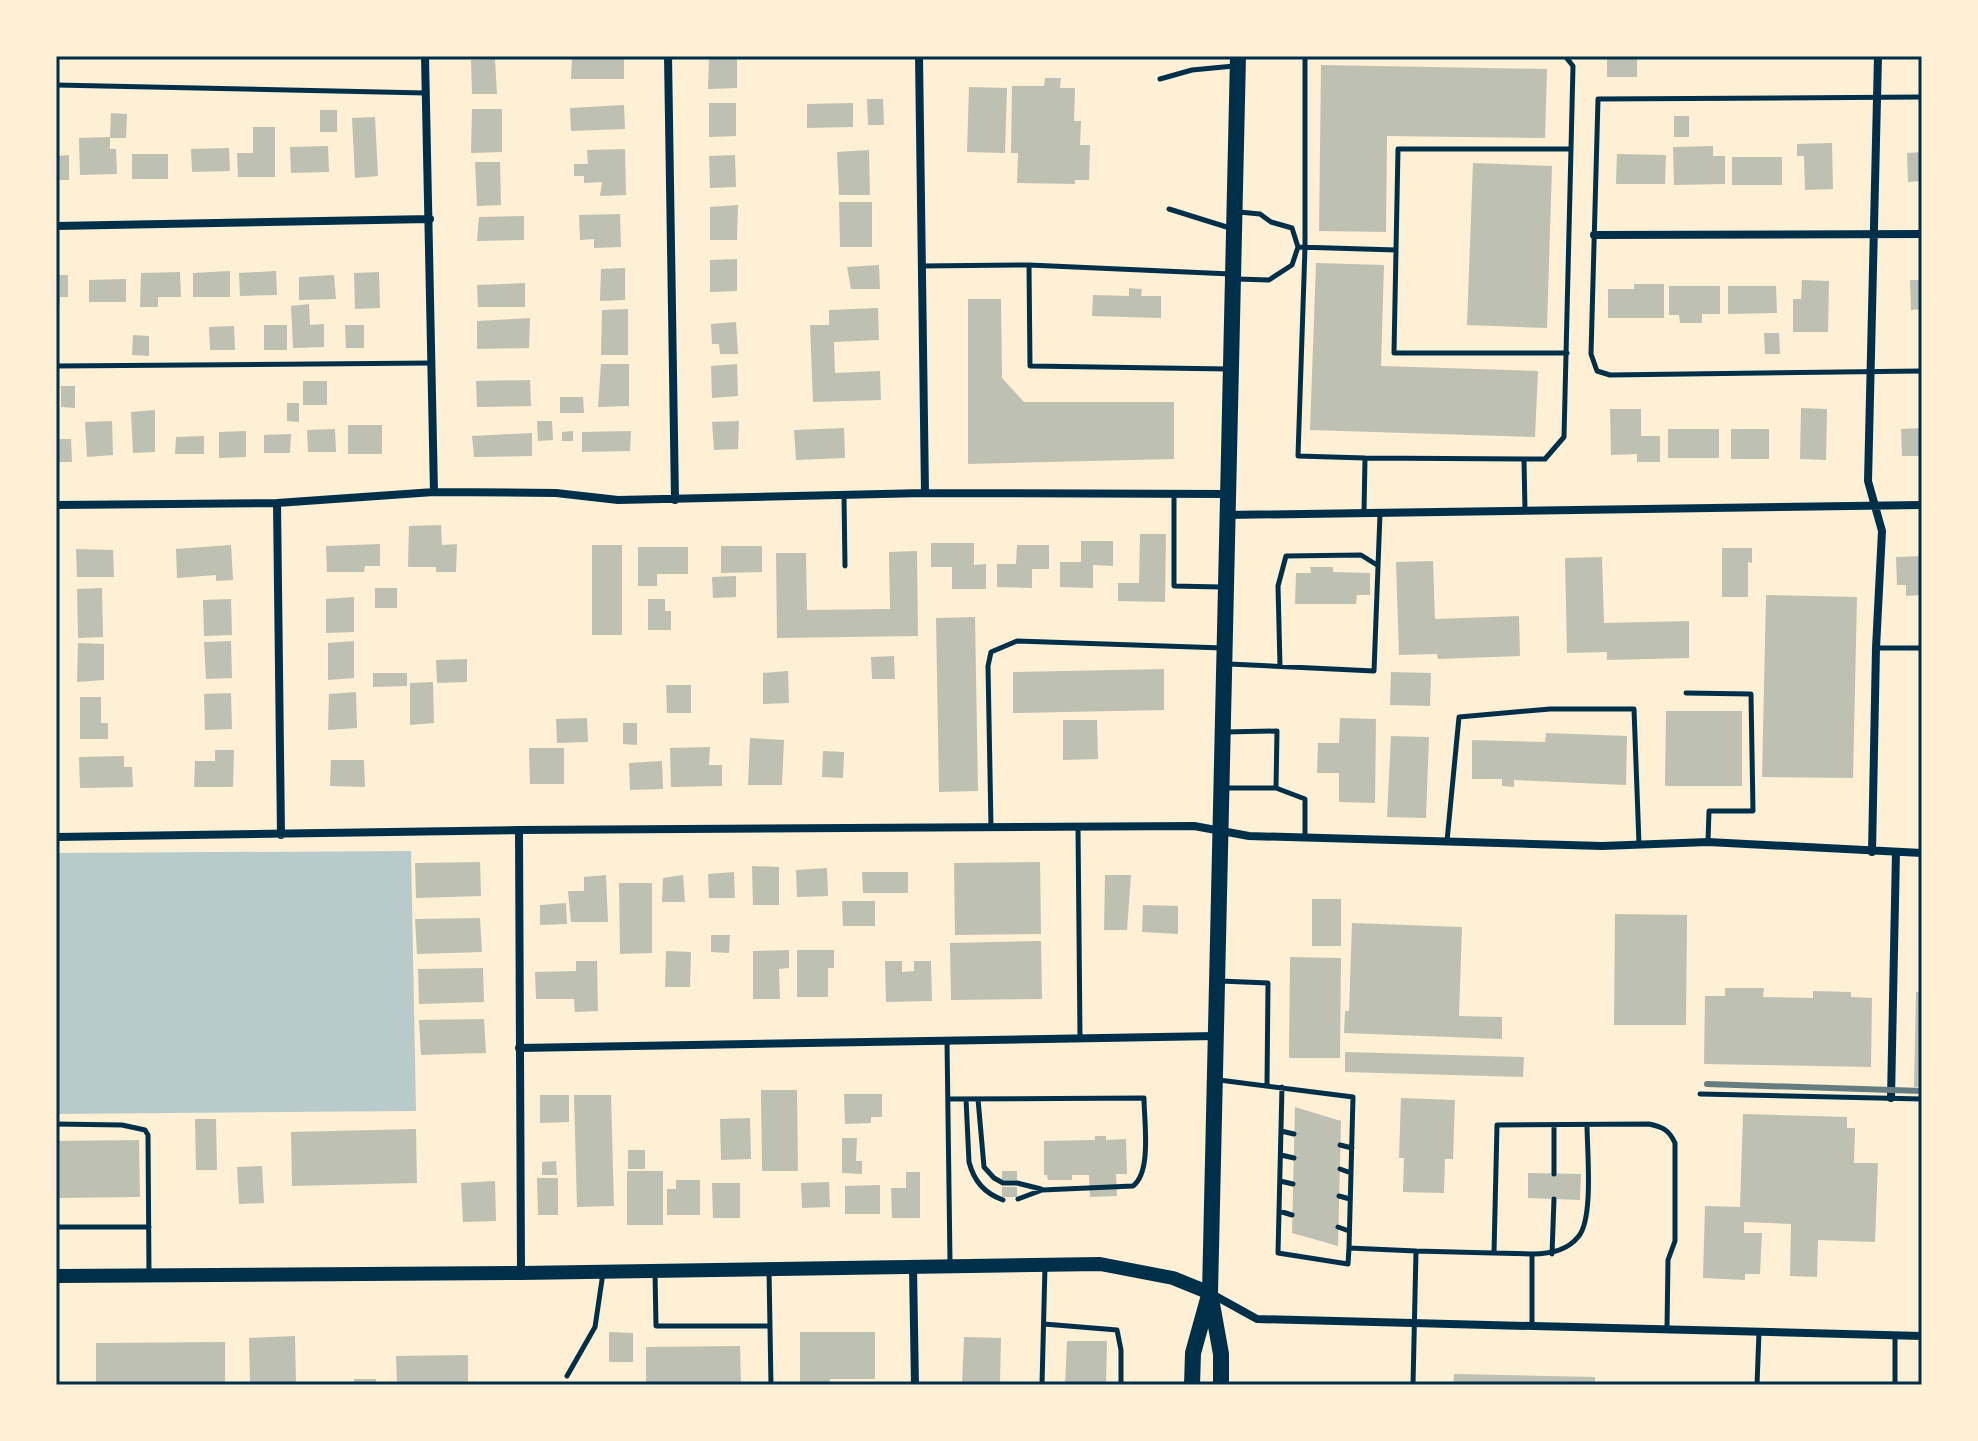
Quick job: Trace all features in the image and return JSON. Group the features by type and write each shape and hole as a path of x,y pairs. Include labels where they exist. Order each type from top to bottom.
{"main road":[{"path":"1221,1385 1221,1354 1210,1293 1238,61"},
{"path":"1192,1385 1193,1353 1210,1293"}],"street":[{"path":"425,56 434,492"},
{"path":"668,56 675,500"},
{"path":"919,56 925,493"},
{"path":"1872,852 1882,531 1868,486 1878,56"},
{"path":"56,226 430,219"},
{"path":"1594,235 1922,234"},
{"path":"56,505 277,503 434,492 556,493 618,500 925,493 1227,494"},
{"path":"277,503 281,835"},
{"path":"1227,515 1922,505"},
{"path":"56,837 519,830 1194,826 1249,836 1447,842 1708,842 1922,853"},
{"path":"519,830 521,1273"},
{"path":"1891,1098 1896,852"},
{"path":"519,1048 1216,1036"},
{"path":"56,1276 1100,1264 1173,1278 1210,1293 1257,1319 1922,1336"},
{"path":"913,1268 915,1385"}],"lane":[{"path":"1305,56 1298,456 1524,459 1545,459 1564,437 1573,66 1565,56"},
{"path":"1160,79 1238,61"},
{"path":"56,85 426,93"},
{"path":"1922,97 1598,99 1591,354 1597,371 1610,375 1922,371"},
{"path":"1567,353 1394,353 1398,149 1571,149"},
{"path":"1169,209 1234,220 1260,214 1271,222 1292,228 1302,247"},
{"path":"922,266 1029,265 1269,280 1292,265 1302,247"},
{"path":"1302,247 1396,250"},
{"path":"1029,265 1030,366 1230,370"},
{"path":"56,366 433,363"},
{"path":"1364,513 1365,458"},
{"path":"1524,459 1525,511"},
{"path":"1174,494 1174,586 1226,587"},
{"path":"844,496 845,566"},
{"path":"991,828 988,666 991,652 1017,641 1224,656 1280,666 1374,671 1380,513"},
{"path":"1280,666 1278,586 1286,556 1361,555 1378,566"},
{"path":"1876,648 1922,648"},
{"path":"1686,693 1751,694 1753,811 1709,811 1708,842"},
{"path":"1447,842 1459,717 1550,709 1634,709 1639,844"},
{"path":"1223,732 1277,731 1276,788"},
{"path":"1221,788 1276,788 1305,799 1305,838"},
{"path":"1078,827 1080,1037"},
{"path":"1217,981 1268,983 1267,1085"},
{"path":"947,1041 951,1267"},
{"path":"1215,1080 1267,1085 1282,1087 1353,1097 1348,1264 1278,1253 1282,1087"},
{"path":"1700,1094 1922,1099"},
{"path":"948,1099 1144,1098 1145,1170 1140,1181 1133,1186 1042,1190 1018,1199"},
{"path":"966,1099 972,1172 984,1190 1003,1200"},
{"path":"978,1099 984,1167 1003,1183 1017,1183 1042,1190"},
{"path":"56,1124 122,1125 145,1130 148,1135 149,1275"},
{"path":"1494,1253 1497,1125 1662,1126 1671,1133 1675,1143 1675,1241 1668,1260 1667,1329"},
{"path":"1554,1125 1554,1174"},
{"path":"1349,1248 1552,1254 1579,1237 1586,1216 1587,1125"},
{"path":"1281,1131 1294,1134"},
{"path":"1340,1145 1352,1148"},
{"path":"1281,1155 1294,1158"},
{"path":"1340,1169 1351,1173"},
{"path":"1280,1181 1293,1184"},
{"path":"1339,1196 1350,1199"},
{"path":"1552,1254 1554,1199"},
{"path":"1279,1211 1292,1215"},
{"path":"56,1227 149,1227"},
{"path":"1338,1227 1349,1231"},
{"path":"1365,1385 1413,1385 1416,1251"},
{"path":"1532,1254 1532,1326"},
{"path":"1042,1385 1045,1265"},
{"path":"769,1270 771,1385"},
{"path":"655,1271 656,1326 770,1326"},
{"path":"567,1376 595,1327 603,1272"},
{"path":"1044,1324 1117,1330 1121,1350 1121,1385"},
{"path":"1757,1385 1759,1331"},
{"path":"1895,1335 1895,1385"}],"shaded area":[{"path":"411,851 416,1111 56,1114 56,853"}],"building":[{"path":"572,56 624,56 624,79 571,79"},
{"path":"709,56 737,56 737,88 708,89"},
{"path":"1607,56 1637,56 1637,77 1607,77"},
{"path":"495,59 497,94 472,94 471,60"},
{"path":"1321,65 1547,69 1545,138 1387,136 1386,232 1319,231"},
{"path":"1045,78 1061,78 1060,88 1075,88 1074,121 1081,121 1080,145 1090,145 1089,180 1075,180 1075,184 1017,183 1018,153 1011,153 1012,86 1044,86"},
{"path":"969,87 1007,88 1005,153 967,152"},
{"path":"867,99 883,99 884,125 868,125"},
{"path":"709,103 736,103 736,136 709,137"},
{"path":"853,103 853,127 807,128 807,104"},
{"path":"624,105 625,129 571,131 570,108"},
{"path":"472,109 502,109 502,152 471,153"},
{"path":"320,110 337,110 337,132 320,132"},
{"path":"111,113 127,114 126,138 110,138"},
{"path":"1674,116 1689,116 1689,137 1674,137"},
{"path":"375,117 378,176 355,178 352,118"},
{"path":"253,127 275,127 275,177 238,177 237,153 253,153"},
{"path":"110,137 110,149 116,149 117,174 80,175 79,138"},
{"path":"1832,143 1833,189 1805,190 1804,156 1797,156 1797,144"},
{"path":"328,146 329,172 291,173 290,147"},
{"path":"1713,146 1713,156 1725,156 1725,184 1674,185 1673,147"},
{"path":"229,148 230,171 192,172 191,149"},
{"path":"625,149 626,195 600,196 602,182 584,183 584,176 574,176 574,164 588,164 587,150"},
{"path":"869,150 870,195 839,195 837,152"},
{"path":"1922,152 1922,181 1908,182 1907,153"},
{"path":"132,154 168,154 168,179 132,179"},
{"path":"1617,154 1666,155 1665,184 1616,184"},
{"path":"69,155 69,180 56,180 56,156"},
{"path":"735,155 736,187 710,188 709,156"},
{"path":"1732,157 1782,157 1782,185 1732,185"},
{"path":"475,162 500,162 501,205 477,206"},
{"path":"1473,163 1552,166 1547,328 1467,325"},
{"path":"839,202 872,202 872,247 840,247"},
{"path":"738,205 737,240 710,240 710,207"},
{"path":"620,214 621,247 594,248 594,239 580,240 579,215"},
{"path":"524,216 524,240 477,241 479,217"},
{"path":"737,259 737,291 710,292 710,260"},
{"path":"1316,263 1384,265 1381,366 1538,371 1535,437 1310,430"},
{"path":"879,265 880,289 851,289 847,267"},
{"path":"625,268 625,300 600,301 601,269"},
{"path":"230,271 230,297 193,297 193,273"},
{"path":"276,271 277,295 240,296 239,273"},
{"path":"180,272 181,297 158,297 158,307 140,307 141,273"},
{"path":"379,272 380,308 355,309 354,273"},
{"path":"56,275 68,275 68,297 60,297 59,310 56,310"},
{"path":"334,275 336,299 299,300 299,277"},
{"path":"126,279 126,302 89,302 89,280"},
{"path":"1802,280 1829,281 1828,332 1793,332 1793,299 1801,299"},
{"path":"1910,280 1922,280 1922,309 1911,310"},
{"path":"525,283 525,307 478,307 477,285"},
{"path":"1634,284 1664,284 1664,318 1608,318 1608,289 1634,289"},
{"path":"1669,286 1720,286 1720,314 1702,314 1702,323 1680,323 1679,315 1669,315"},
{"path":"1728,286 1776,286 1777,313 1728,314"},
{"path":"1129,288 1142,289 1141,296 1161,296 1161,318 1092,316 1093,295 1129,296"},
{"path":"968,299 1001,299 1002,378 1024,402 1174,402 1174,459 968,464"},
{"path":"309,304 310,325 324,324 324,347 293,348 291,306"},
{"path":"878,308 879,340 834,342 835,373 880,371 881,400 813,402 810,325 829,325 829,310"},
{"path":"628,309 628,355 601,355 602,310"},
{"path":"530,318 529,348 477,349 477,321"},
{"path":"736,322 738,354 720,354 719,344 712,344 711,324"},
{"path":"264,325 287,325 287,350 264,350"},
{"path":"345,325 364,325 364,348 346,348"},
{"path":"234,326 235,350 210,350 209,327"},
{"path":"1764,333 1779,333 1780,354 1765,354"},
{"path":"133,335 149,336 149,356 132,355"},
{"path":"601,364 629,364 629,406 598,407"},
{"path":"737,364 738,396 712,398 711,366"},
{"path":"530,380 531,406 477,407 476,381"},
{"path":"303,381 327,381 327,405 303,405"},
{"path":"61,386 75,386 75,408 61,407"},
{"path":"560,397 583,397 584,413 560,413"},
{"path":"287,403 299,403 299,422 287,421"},
{"path":"1801,408 1827,409 1826,460 1800,459"},
{"path":"1610,409 1641,409 1641,436 1660,436 1660,462 1637,462 1637,454 1611,455"},
{"path":"155,410 155,452 133,453 131,412"},
{"path":"112,421 113,455 87,457 85,422"},
{"path":"537,421 552,421 553,440 538,441"},
{"path":"739,421 738,449 714,450 712,422"},
{"path":"348,425 382,425 382,454 348,454"},
{"path":"844,428 845,458 796,460 794,430"},
{"path":"1922,428 1922,456 1902,456 1901,429"},
{"path":"335,429 336,452 308,452 307,430"},
{"path":"1668,429 1719,429 1719,458 1668,458"},
{"path":"1731,429 1769,429 1769,459 1731,459"},
{"path":"246,431 246,457 219,458 219,432"},
{"path":"573,431 573,441 562,441 562,432"},
{"path":"631,431 630,451 582,452 582,432"},
{"path":"532,433 532,456 474,457 472,436"},
{"path":"291,434 290,453 264,453 264,435"},
{"path":"204,436 204,454 175,454 176,437"},
{"path":"56,439 71,439 72,462 56,462"},
{"path":"441,525 442,545 457,544 456,572 436,572 436,567 408,567 409,526"},
{"path":"1140,534 1166,534 1165,602 1118,601 1118,583 1139,583"},
{"path":"1081,541 1113,541 1113,566 1093,565 1093,588 1060,587 1060,562 1081,562"},
{"path":"931,543 974,543 974,565 986,564 986,589 952,589 952,567 931,567"},
{"path":"380,544 380,566 365,566 364,572 327,572 326,546"},
{"path":"231,545 233,580 216,581 216,575 177,578 176,549"},
{"path":"592,545 622,545 622,635 592,635"},
{"path":"1017,545 1049,545 1049,569 1032,569 1032,588 997,587 997,564 1016,564"},
{"path":"721,546 762,546 762,572 721,573"},
{"path":"638,547 688,547 688,574 657,574 657,586 638,586"},
{"path":"1722,548 1752,548 1752,563 1748,562 1748,597 1722,597"},
{"path":"76,549 113,550 114,577 77,577"},
{"path":"917,551 918,636 777,638 776,553 806,553 807,610 890,609 889,552"},
{"path":"1922,556 1922,595 1906,596 1906,585 1897,585 1896,557"},
{"path":"1602,557 1604,623 1689,621 1689,658 1607,660 1607,652 1567,653 1565,558"},
{"path":"1433,561 1435,619 1519,616 1520,656 1438,659 1437,654 1399,655 1396,562"},
{"path":"1310,567 1333,567 1333,572 1370,573 1370,595 1357,595 1356,604 1295,604 1296,573 1311,573"},
{"path":"736,576 736,597 713,598 712,577"},
{"path":"102,588 103,637 78,638 77,589"},
{"path":"375,588 397,588 397,608 375,608"},
{"path":"1766,595 1857,597 1853,778 1762,777"},
{"path":"354,597 354,632 326,633 326,599"},
{"path":"231,599 232,635 204,636 203,600"},
{"path":"648,599 665,599 665,611 671,611 671,630 648,630"},
{"path":"975,617 978,791 939,792 936,618"},
{"path":"231,641 232,678 206,679 204,642"},
{"path":"354,641 354,678 328,680 328,643"},
{"path":"78,643 104,644 104,680 77,682"},
{"path":"894,656 895,679 872,679 871,657"},
{"path":"467,659 467,682 437,683 436,660"},
{"path":"1164,669 1164,710 1013,713 1013,672"},
{"path":"788,671 789,703 763,704 763,673"},
{"path":"1391,672 1431,673 1430,706 1390,705"},
{"path":"373,673 407,673 407,686 373,687"},
{"path":"433,682 434,723 410,725 410,683"},
{"path":"666,685 691,685 691,713 667,713"},
{"path":"356,692 357,728 328,730 329,694"},
{"path":"231,693 232,729 205,730 204,694"},
{"path":"80,697 101,697 101,723 108,723 108,739 80,739"},
{"path":"1666,711 1742,711 1742,786 1665,786"},
{"path":"587,718 588,742 557,743 556,719"},
{"path":"1340,718 1376,719 1375,803 1339,802 1339,773 1317,773 1318,743 1339,743"},
{"path":"1063,720 1097,720 1098,759 1063,760"},
{"path":"623,723 637,723 637,745 623,744"},
{"path":"1546,733 1627,736 1626,785 1514,780 1514,787 1502,786 1502,779 1472,779 1472,740 1545,742"},
{"path":"1391,736 1429,737 1426,818 1387,817"},
{"path":"750,738 784,740 782,785 748,785"},
{"path":"710,747 709,765 722,765 722,786 671,787 670,748"},
{"path":"529,748 564,748 564,784 530,784"},
{"path":"215,750 234,750 233,787 194,787 195,761 215,761"},
{"path":"823,751 844,752 843,778 822,777"},
{"path":"124,756 124,767 132,767 133,787 80,788 79,757"},
{"path":"331,760 364,760 365,787 330,786"},
{"path":"662,761 663,789 630,790 629,763"},
{"path":"480,862 481,896 416,898 415,863"},
{"path":"1040,862 1041,934 955,935 954,863"},
{"path":"752,866 779,867 779,905 753,905"},
{"path":"827,868 828,896 797,897 796,870"},
{"path":"734,872 735,898 709,898 708,874"},
{"path":"862,872 908,872 908,893 863,893"},
{"path":"606,875 608,922 571,922 568,891 584,891 584,877"},
{"path":"683,875 685,902 662,902 663,878"},
{"path":"1105,875 1131,875 1127,930 1104,930"},
{"path":"619,883 652,883 652,953 620,954"},
{"path":"1312,899 1341,899 1341,946 1312,946"},
{"path":"842,901 875,901 875,926 843,926"},
{"path":"566,903 567,924 540,925 540,905"},
{"path":"1143,905 1178,906 1178,934 1142,932"},
{"path":"1615,914 1687,915 1686,1025 1614,1025"},
{"path":"480,918 482,952 417,954 415,919"},
{"path":"1352,923 1462,927 1459,1016 1502,1017 1502,1039 1344,1033 1345,1011 1349,1011"},
{"path":"711,935 730,935 729,953 711,952"},
{"path":"1041,941 1042,999 951,1000 950,943"},
{"path":"789,950 789,968 779,969 780,999 753,999 753,951"},
{"path":"797,950 834,950 834,968 828,968 828,997 797,997"},
{"path":"666,951 691,952 690,987 665,987"},
{"path":"1290,957 1341,958 1340,1058 1289,1058"},
{"path":"576,961 597,961 598,1011 575,1012 574,999 536,999 535,972 576,971"},
{"path":"885,961 902,961 902,972 914,971 914,961 931,961 932,1001 886,1002"},
{"path":"483,968 484,1002 419,1004 418,969"},
{"path":"1725,988 1764,988 1763,997 1813,998 1813,991 1851,992 1851,997 1872,998 1871,1067 1704,1064 1705,996 1725,996"},
{"path":"1916,992 1922,992 1922,1087 1914,1087"},
{"path":"484,1019 486,1053 421,1055 419,1020"},
{"path":"1345,1052 1524,1057 1523,1077 1345,1072"},
{"path":"761,1090 797,1090 798,1171 762,1171"},
{"path":"844,1094 882,1094 882,1117 871,1117 871,1123 845,1124"},
{"path":"540,1095 569,1095 569,1122 540,1123"},
{"path":"574,1095 611,1095 614,1206 577,1207"},
{"path":"1401,1098 1455,1100 1453,1159 1445,1159 1444,1193 1403,1192 1404,1158 1399,1158"},
{"path":"1295,1107 1341,1121 1338,1246 1292,1233"},
{"path":"1743,1114 1847,1117 1847,1128 1855,1128 1854,1163 1878,1163 1875,1242 1818,1240 1817,1277 1790,1276 1791,1224 1744,1222 1744,1233 1762,1233 1760,1274 1745,1274 1745,1280 1703,1278 1705,1206 1740,1207"},
{"path":"750,1118 751,1159 721,1160 720,1119"},
{"path":"195,1119 216,1119 217,1170 196,1170"},
{"path":"416,1129 417,1183 292,1186 291,1132"},
{"path":"1095,1136 1106,1136 1106,1140 1126,1139 1127,1174 1116,1174 1117,1196 1090,1197 1089,1175 1072,1175 1072,1180 1048,1180 1044,1175 1044,1141 1095,1140"},
{"path":"842,1138 857,1138 856,1161 862,1161 862,1174 842,1173"},
{"path":"139,1140 140,1197 56,1198 56,1141"},
{"path":"628,1150 645,1150 645,1169 628,1169"},
{"path":"556,1161 557,1175 542,1175 542,1162"},
{"path":"262,1166 264,1203 239,1204 237,1167"},
{"path":"627,1171 663,1171 663,1225 627,1225"},
{"path":"1002,1171 1017,1171 1017,1180 1002,1180"},
{"path":"906,1172 920,1172 920,1218 892,1218 891,1188 906,1188"},
{"path":"1528,1173 1581,1174 1580,1200 1528,1198"},
{"path":"537,1178 558,1178 558,1215 538,1215"},
{"path":"676,1180 700,1180 700,1215 667,1215 667,1189 676,1189"},
{"path":"495,1181 496,1221 463,1222 461,1183"},
{"path":"829,1182 830,1207 802,1208 801,1183"},
{"path":"712,1183 740,1183 740,1218 713,1218"},
{"path":"880,1185 880,1214 845,1214 845,1186"},
{"path":"1002,1187 1017,1187 1017,1197 1002,1197"},
{"path":"609,1332 633,1333 633,1362 609,1362"},
{"path":"800,1332 875,1332 875,1379 830,1379 830,1385 800,1385"},
{"path":"295,1336 296,1385 250,1385 249,1338"},
{"path":"964,1337 1001,1338 1000,1385 962,1385"},
{"path":"1067,1341 1107,1341 1106,1385 1065,1385"},
{"path":"225,1342 225,1385 96,1385 96,1343"},
{"path":"740,1346 741,1385 646,1385 646,1347"},
{"path":"468,1355 468,1385 397,1385 396,1356"},
{"path":"1454,1374 1595,1377 1595,1385 1453,1385"},
{"path":"354,1379 376,1379 376,1385 354,1385"}],"railway":[{"path":"1707,1084 1922,1091"}]}
